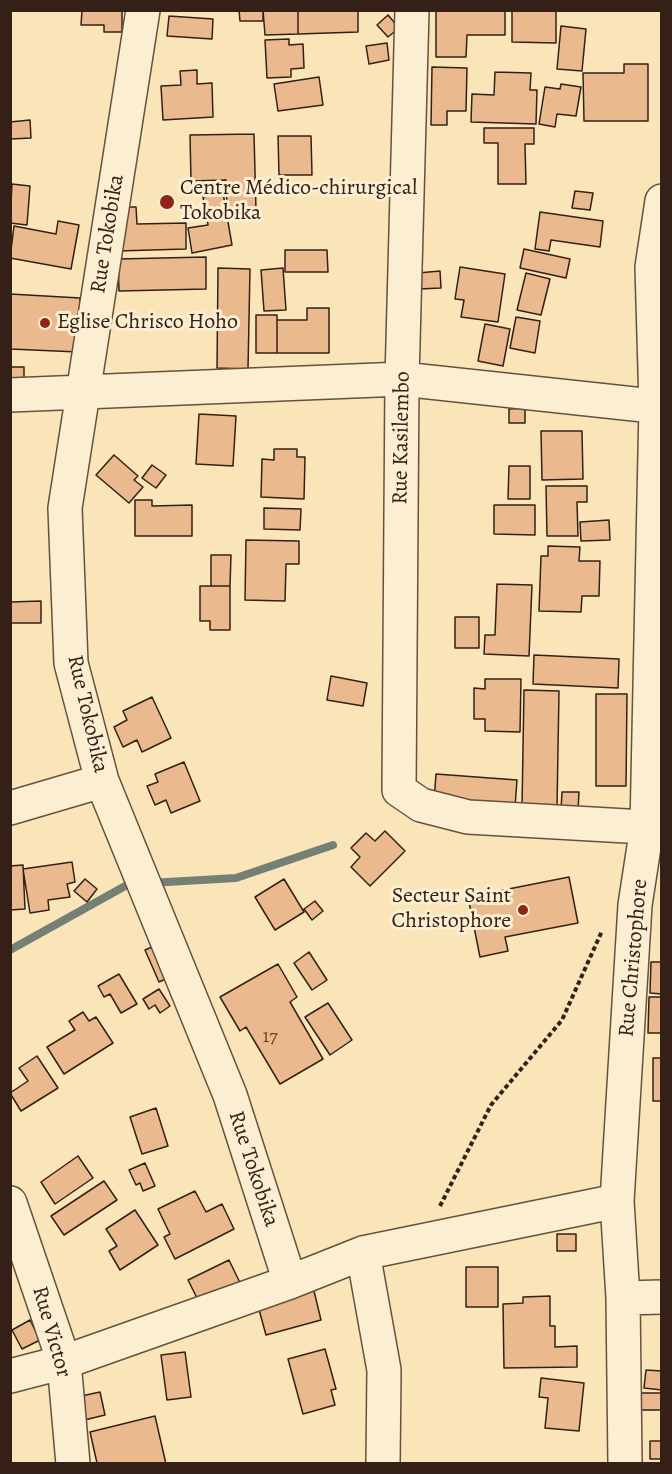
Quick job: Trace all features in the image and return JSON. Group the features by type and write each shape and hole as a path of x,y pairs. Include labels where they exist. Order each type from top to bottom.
{"street":[{"name":"Rue Tokobika","path":"143,10 65,508 71,663 102,781 230,1095 290,1282"},
{"name":"Rue Kasilembo","path":"411,10 402,379 399,790 421,805 468,817 654,828"},
{"name":"Rue Christophore","path":"625,1464 623,1298 617,1201 635,905 654,828 659,406 652,267 662,201"},
{"path":"10,395 402,379 659,406"},
{"path":"10,808 102,781"},
{"path":"10,1376 64,1362 290,1282 363,1253 617,1201"},
{"name":"Rue Victor","path":"10,1203 64,1362 73,1464"},
{"path":"363,1253 384,1370 383,1464"},
{"path":"623,1298 662,1297"}],"path":[{"path":"424,1239 490,1105 562,1020 605,925 635,905"}],"building":[{"path":"82,10 122,10 122,32 104,32 104,25 81,25"},
{"path":"239,10 263,10 263,21 240,21"},
{"path":"263,10 298,10 298,34 265,35"},
{"path":"298,10 358,10 358,32 298,34"},
{"path":"436,10 505,10 505,35 467,35 466,57 436,57"},
{"path":"512,10 556,10 556,43 512,42"},
{"path":"388,15 399,28 388,37 377,25"},
{"path":"169,16 213,19 212,39 167,36"},
{"path":"561,26 586,29 582,71 557,69"},
{"path":"289,39 289,45 303,44 304,68 291,69 291,77 267,78 265,40"},
{"path":"387,43 389,60 369,64 366,46"},
{"path":"624,64 648,64 648,121 584,121 583,73 624,73"},
{"path":"432,67 467,68 466,111 447,111 447,125 431,125"},
{"path":"197,70 197,84 212,83 213,117 163,120 161,86 181,85 180,71"},
{"path":"495,72 531,73 530,90 537,90 536,124 471,122 472,94 494,95"},
{"path":"319,77 323,105 278,111 274,84"},
{"path":"561,84 581,87 576,116 557,114 555,127 539,124 545,87 560,89"},
{"path":"30,120 31,138 10,139 10,122"},
{"path":"484,128 534,128 534,144 525,144 526,184 498,184 498,143 484,143"},
{"path":"254,134 256,210 227,211 226,180 191,181 190,135"},
{"path":"278,136 311,136 312,175 279,175"},
{"path":"12,184 30,186 27,225 10,223"},
{"path":"575,191 593,193 590,210 572,208"},
{"path":"223,193 232,245 192,253 188,228 208,225 203,197"},
{"path":"116,207 136,207 137,224 186,223 186,249 117,251"},
{"path":"540,212 603,221 600,247 551,240 549,251 535,249"},
{"path":"58,221 79,225 71,269 10,258 14,226 56,234"},
{"path":"524,249 570,259 566,278 520,268"},
{"path":"285,250 327,250 328,272 285,272"},
{"path":"206,257 206,289 119,291 118,259"},
{"path":"460,267 505,274 498,322 461,317 464,300 455,299"},
{"path":"218,268 250,269 248,369 217,368"},
{"path":"283,268 286,310 264,311 261,270"},
{"path":"440,271 441,288 419,289 418,273"},
{"path":"526,273 550,279 541,315 517,310"},
{"name":"Eglise Chrisco Hoho","path":"10,294 80,298 78,352 10,349"},
{"path":"307,308 329,308 329,353 277,353 277,320 307,320"},
{"path":"256,315 277,315 277,353 256,353"},
{"path":"516,317 540,321 535,353 510,348"},
{"path":"485,324 510,329 503,366 478,361"},
{"path":"10,367 24,367 24,386 10,386"},
{"path":"525,408 525,423 509,423 509,409"},
{"path":"199,414 236,416 233,466 196,464"},
{"path":"541,431 582,431 583,479 542,480"},
{"path":"274,449 297,449 297,457 305,457 304,499 261,497 262,459 274,460"},
{"path":"114,455 138,476 134,480 143,487 129,503 96,475"},
{"path":"152,465 166,475 156,488 142,478"},
{"path":"509,466 530,466 530,499 508,499"},
{"path":"546,486 587,486 587,502 577,502 578,536 547,536"},
{"path":"135,500 152,500 152,506 192,505 192,536 135,536"},
{"path":"494,505 535,505 535,535 494,534"},
{"path":"264,508 301,509 300,530 264,529"},
{"path":"609,520 610,540 581,541 580,522"},
{"path":"246,540 299,541 299,564 286,564 285,601 245,600"},
{"path":"548,546 580,547 579,561 600,561 599,596 582,596 581,612 539,611 541,556 548,556"},
{"path":"211,555 231,555 230,586 211,586"},
{"path":"497,584 532,585 529,656 484,654 485,635 495,635"},
{"path":"200,586 230,586 230,630 210,630 210,621 200,621"},
{"path":"41,601 41,623 10,623 10,602"},
{"path":"455,617 479,617 479,648 455,648"},
{"path":"534,655 619,659 618,688 533,684"},
{"path":"331,676 367,683 363,706 327,700"},
{"path":"485,679 521,679 520,732 485,731 485,719 474,719 474,688 485,689"},
{"path":"524,690 559,691 557,808 522,807"},
{"path":"596,694 627,694 626,786 596,786"},
{"path":"152,697 171,738 142,752 137,740 123,747 114,727 127,720 123,711"},
{"path":"184,762 200,801 171,813 166,800 155,805 147,786 158,782 155,774"},
{"path":"436,774 517,780 515,807 434,801"},
{"path":"562,792 579,792 578,810 561,810"},
{"path":"385,831 405,851 370,886 351,867 360,857 351,848 366,833 375,841"},
{"path":"72,862 75,882 67,884 70,897 48,900 49,910 30,913 23,869"},
{"path":"23,865 25,909 10,910 10,866"},
{"name":"Secteur Saint Christophore","path":"569,877 578,923 505,937 508,951 480,957 468,897"},
{"path":"85,879 97,889 87,902 74,891"},
{"path":"284,879 304,912 275,930 255,897"},
{"path":"315,901 323,911 312,920 304,909"},
{"path":"159,944 174,975 159,982 145,950"},
{"path":"309,952 327,980 312,990 294,963"},
{"path":"651,962 662,962 662,994 650,993"},
{"path":"278,964 297,997 290,1002 323,1059 280,1084 246,1027 240,1031 220,997"},
{"path":"119,974 137,1004 121,1013 110,994 104,997 98,986"},
{"path":"159,989 170,1006 160,1013 155,1005 149,1009 143,999"},
{"path":"649,997 662,997 662,1033 648,1033"},
{"path":"328,1003 352,1040 330,1055 305,1017"},
{"path":"83,1012 89,1021 96,1017 113,1043 64,1074 47,1047 75,1030 69,1021"},
{"path":"37,1056 58,1088 21,1111 10,1093 28,1081 19,1068"},
{"path":"653,1058 662,1058 662,1101 653,1101"},
{"path":"156,1108 168,1146 142,1154 130,1117"},
{"path":"78,1156 93,1178 55,1204 41,1182"},
{"path":"145,1163 155,1186 143,1191 140,1183 136,1185 129,1170"},
{"path":"104,1181 117,1200 64,1235 51,1216"},
{"path":"195,1191 206,1212 222,1204 234,1229 175,1259 164,1237 170,1234 158,1209"},
{"path":"135,1210 158,1245 120,1270 109,1251 117,1246 106,1229"},
{"path":"557,1234 576,1234 576,1251 557,1251"},
{"path":"229,1260 243,1289 199,1302 188,1280"},
{"path":"466,1267 498,1267 498,1307 466,1307"},
{"path":"314,1291 321,1320 266,1335 258,1306"},
{"path":"550,1296 550,1326 555,1326 555,1347 577,1346 577,1367 504,1368 503,1304 523,1303 523,1297"},
{"path":"30,1320 40,1340 22,1349 12,1330"},
{"path":"325,1349 336,1389 331,1390 335,1405 303,1414 288,1359"},
{"path":"185,1352 191,1397 167,1400 161,1355"},
{"path":"646,1370 662,1371 662,1390 644,1388"},
{"path":"541,1378 584,1383 579,1431 545,1428 548,1398 539,1397"},
{"path":"100,1392 105,1415 68,1424 63,1400"},
{"path":"640,1393 662,1393 662,1410 640,1410"},
{"path":"155,1416 166,1464 97,1463 90,1432"},
{"path":"650,1441 662,1441 662,1459 650,1459"}],"waterway":[{"path":"150,883 236,878 333,845"},
{"path":"10,950 127,885 137,884"}],"place":[{"name":"Centre Médico-chirurgical Tokobika","path":"167,202"},
{"name":"Eglise Chrisco Hoho","path":"45,323"},
{"name":"Secteur Saint Christophore","path":"523,910"}]}
